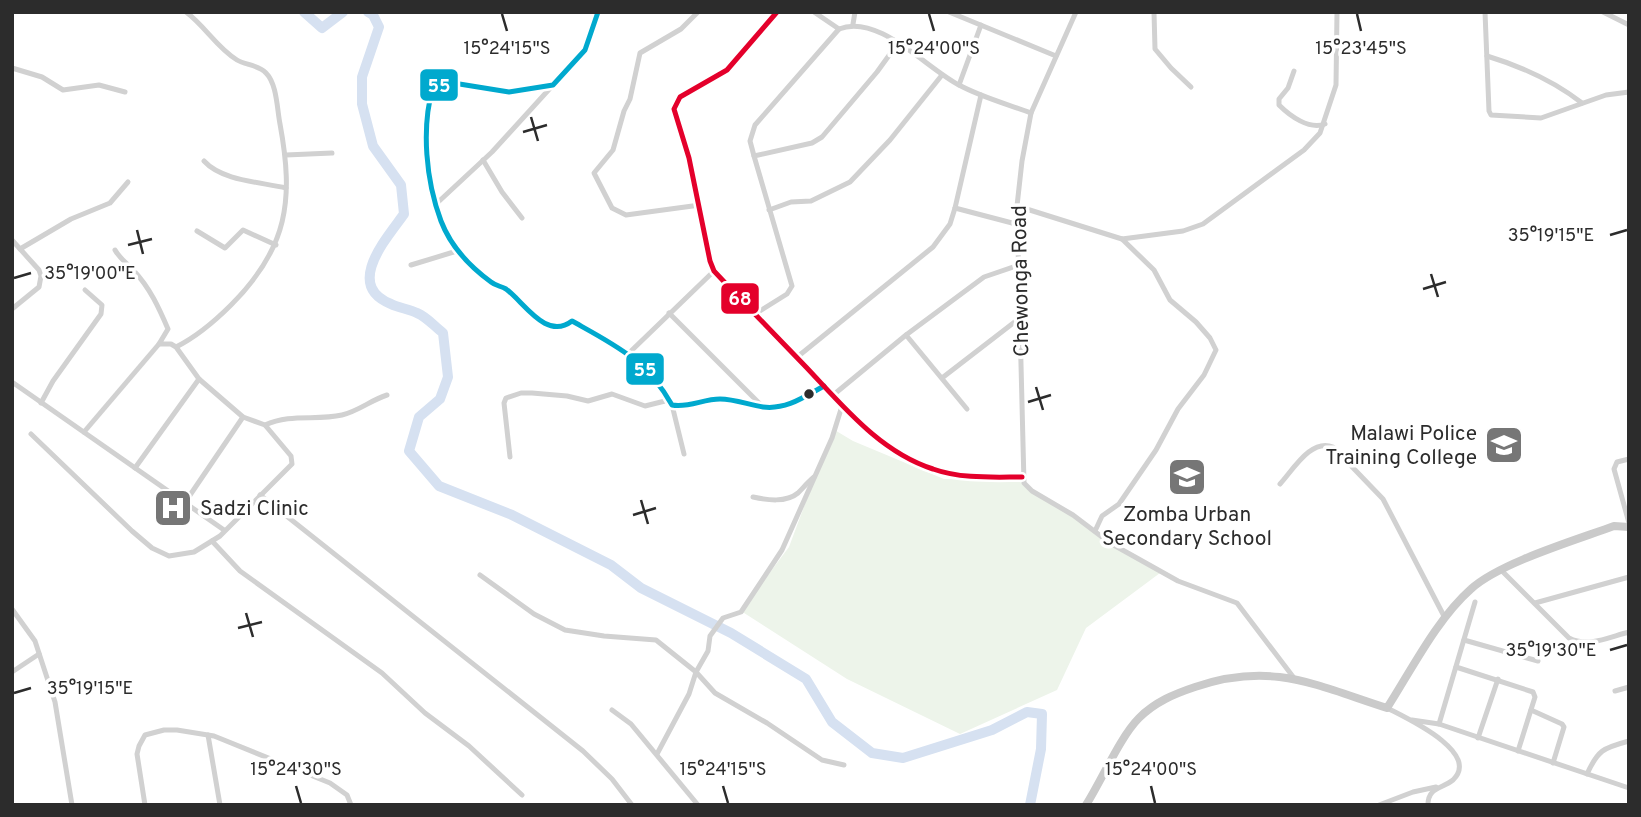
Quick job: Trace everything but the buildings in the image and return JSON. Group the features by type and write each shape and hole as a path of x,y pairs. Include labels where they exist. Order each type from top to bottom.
{"street":[{"path":"176,347 205,330 245,291 264,266 276,245 285,212 286,188 286,155 268,75 259,68 234,58 187,12"},
{"path":"198,21 201,12"},
{"path":"435,205 483,160 585,50 592,37 598,12"},
{"path":"698,12 681,29 640,53 630,99 613,150 594,173 612,208 626,215 700,205"},
{"path":"777,12 727,70 677,101 675,117 689,158 714,271 832,396 880,440 925,467 955,475 1023,477 1032,491 1110,543 1178,581 1237,603 1294,678"},
{"path":"814,12 839,29"},
{"path":"853,24 855,12"},
{"path":"949,12 1056,56"},
{"name":"Chewonga Road","path":"1023,477 1021,317 1016,224 1022,161 1031,113 1076,12"},
{"path":"1153,12 1155,49 1191,87"},
{"path":"1017,206 1122,239 1183,232 1196,227 1304,150 1320,133 1336,85 1337,12"},
{"path":"1485,12 1491,115 1541,118 1606,95 1629,92"},
{"path":"1603,12 1629,25"},
{"path":"755,314 787,294 792,286 750,141 755,125 839,29 853,24 871,28 959,85 1031,113"},
{"path":"959,85 981,25"},
{"path":"754,156 812,143 822,137 898,43"},
{"path":"1487,56 1509,63 1554,85 1582,103"},
{"path":"12,68 43,77 63,90 99,85 125,92"},
{"path":"1294,71 1288,88 1279,99 1279,105 1312,126 1325,124"},
{"path":"769,210 791,202 811,201 850,182 890,140 942,75"},
{"path":"553,85 509,92 447,82 433,87 425,138 435,205 457,251 478,272 505,289 534,317 557,327 563,327 572,321 629,353 638,361 670,402 684,454"},
{"path":"796,358 933,247 950,224 981,95"},
{"path":"286,155 332,153"},
{"path":"483,160 522,218"},
{"path":"204,161 208,166 230,176 286,188"},
{"path":"20,249 71,219 110,204 128,182"},
{"path":"955,208 1016,224"},
{"path":"197,231 225,248 243,230 276,245"},
{"path":"1095,531 1102,516 1119,504 1156,450 1178,409 1204,375 1216,350 1200,326 1168,297 1154,270 1122,239"},
{"path":"12,240 39,270 41,282 36,290 12,309"},
{"path":"84,432 169,329 157,302 115,250"},
{"path":"411,265 457,251"},
{"path":"832,396 906,335 984,277 1019,265"},
{"path":"629,353 714,271"},
{"path":"41,402 101,314 102,305 85,290"},
{"path":"669,313 763,407"},
{"path":"942,378 1021,317"},
{"path":"906,335 967,409"},
{"path":"31,434 113,513 162,554 186,554 212,541 231,526 292,464 292,459 265,425 243,417 200,379 176,347 159,344"},
{"path":"135,468 200,379"},
{"path":"12,382 224,530"},
{"path":"510,457 504,403 506,398 512,395 560,395 583,401 612,394 645,405 670,402 683,407 725,399 763,407 789,405 824,386"},
{"path":"265,425 296,416 344,414 362,407 372,399 387,395"},
{"path":"657,754 689,694 696,672 708,651 710,636 723,618 741,612 774,563 816,475 842,406"},
{"path":"186,501 243,417"},
{"path":"1280,484 1313,448 1326,444 1333,447 1383,499 1445,618"},
{"path":"1387,708 1451,609 1473,587 1501,570 1614,526 1629,525 1614,470 1618,462 1629,458"},
{"path":"753,497 766,500 789,498 797,494 816,475"},
{"path":"260,495 583,751 612,779 632,805"},
{"path":"212,541 240,571 382,673 425,713 469,746 522,795"},
{"path":"1501,570 1569,638 1577,642 1586,643 1629,632"},
{"path":"480,575 523,607 554,625 590,635 653,639 662,643 696,672 715,693 801,744 821,760 844,765"},
{"path":"1535,603 1629,577"},
{"path":"1439,724 1475,603"},
{"path":"12,609 33,637 59,716 72,805"},
{"path":"1464,640 1538,661"},
{"path":"12,672 40,654"},
{"path":"1456,667 1533,692 1535,697 1518,751"},
{"path":"1086,805 1132,726 1161,701 1204,684 1252,675 1294,678 1387,708 1412,720 1451,748 1457,758 1458,770 1455,778 1436,787 1416,791 1379,805"},
{"path":"1478,738 1498,679"},
{"path":"1615,691 1629,687"},
{"path":"612,710 631,724 698,805"},
{"path":"1531,710 1564,727 1553,762"},
{"path":"1412,720 1439,724 1629,788"},
{"path":"145,805 139,746 145,735 163,730 208,734 330,783 347,795 351,805"},
{"path":"208,734 219,805"},
{"path":"1587,774 1596,754 1629,741"},
{"path":"1428,805 1429,796 1436,787"},
{"path":"1404,796 1407,805"}],"shaded area":[{"path":"833,429 853,441 944,479 1017,480 1160,573 1086,628 1057,690 960,734 847,679 741,611 789,547"}],"waterway":[{"path":"304,12 322,28 343,12"},
{"path":"368,12 373,15 379,27 362,77 362,104 373,146 401,185 404,214 380,248 370,274 371,285 377,296 421,315 443,333 448,377 440,399 419,417 409,451 439,486 512,515 611,565 641,588 731,633 806,679 832,722 872,753 903,758 992,730 1027,712 1042,714 1041,749 1030,805"}],"transit line":[{"name":"55","path":"598,12 585,50 553,85 509,92 447,82 433,87 426,137 429,172 441,221 450,239 475,269 506,289 544,323 562,326 572,321 629,355 652,376 672,405 720,399 763,407 779,407 795,402 824,386"},
{"name":"68","path":"777,12 727,70 680,97 674,109 689,158 714,271 848,412 879,440 933,469 977,477 1022,477"}],"place":[{"name":"Malawi Police Training College","path":"1504,445"},
{"name":"Zomba Urban Secondary School","path":"1187,477"},
{"name":"Sadzi Clinic","path":"173,508"}]}
